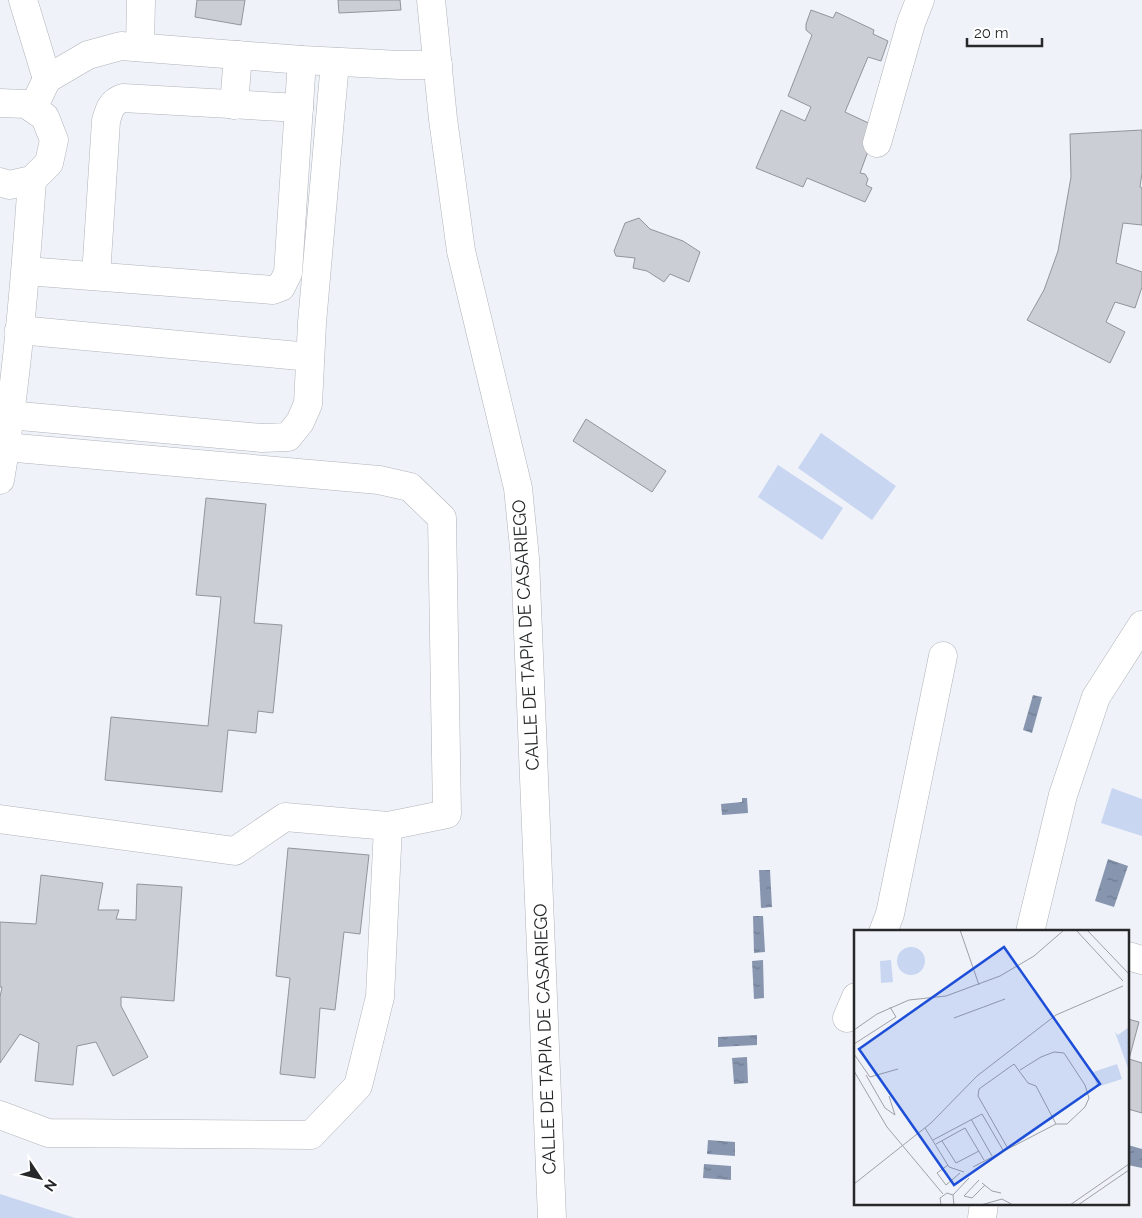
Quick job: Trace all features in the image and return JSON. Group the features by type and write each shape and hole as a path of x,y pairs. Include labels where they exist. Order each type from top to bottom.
{"street":[{"path":"23,0 47,79"},
{"path":"140,48 141,0"},
{"name":"CALLE DE TAPIA DE CASARIEGO","path":"431,0 443,119 461,251 518,488 525,558 552,1218"},
{"path":"878,143 911,24 920,0"},
{"path":"32,108 47,79 88,55 121,46 400,66 438,65"},
{"path":"234,105 238,55"},
{"path":"26,271 273,290 281,287 288,273 302,60"},
{"path":"10,415 262,438 288,437 300,422 308,404 310,357 335,62"},
{"path":"96,276 106,121 110,108 116,101 123,98 299,108"},
{"path":"0,103 26,104 32,108 45,117 54,140 48,163 32,180 9,186 0,182"},
{"path":"0,480 10,415 26,271 32,180"},
{"path":"19,330 310,357"},
{"path":"0,819 235,851 285,817 388,826 447,814 442,518 410,486 379,480 6,447"},
{"path":"1034,930 1063,795 1096,698 1142,625"},
{"path":"884,930 890,914 943,656"},
{"path":"0,1115 48,1133 311,1135 358,1086 380,997 388,826"}],"shaded area":[{"path":"821,433 896,486 872,520 798,468"},
{"path":"778,465 843,508 822,540 758,497"},
{"path":"1112,788 1142,799 1142,836 1101,823"},
{"path":"0,1194 75,1218 0,1218"}],"water":[{"path":"1033,695 1042,697 1032,733 1023,730"},
{"path":"742,798 747,798 748,813 722,815 721,804 742,802"},
{"path":"1108,859 1128,866 1114,907 1095,901"},
{"path":"759,870 770,870 772,907 761,908"},
{"path":"753,916 763,916 765,952 754,953"},
{"path":"763,960 764,998 754,999 752,961"},
{"path":"757,1035 757,1045 718,1047 718,1037"},
{"path":"747,1057 748,1083 734,1084 732,1058"},
{"path":"708,1140 735,1142 735,1156 707,1154"},
{"path":"1130,1146 1142,1149 1142,1168 1130,1165"},
{"path":"704,1164 731,1166 731,1180 703,1178"}],"building":[{"path":"197,0 245,0 241,25 195,17"},
{"path":"338,0 400,0 401,10 339,13"},
{"path":"811,10 833,18 836,12 874,30 873,34 888,41 881,61 868,57 845,112 877,127 860,173 865,174 868,179 866,185 872,188 865,202 807,178 803,187 756,168 781,110 805,121 811,107 788,96 812,35 806,30"},
{"path":"1142,130 1142,173 1140,187 1142,188 1142,225 1123,223 1116,263 1142,272 1142,287 1135,308 1115,302 1106,322 1125,332 1110,363 1027,320 1044,290 1058,251 1071,177 1070,134"},
{"path":"639,218 650,229 683,241 700,252 689,282 670,274 664,282 647,271 633,268 635,258 616,256 614,251 625,223"},
{"path":"586,419 666,471 652,492 573,441"},
{"path":"206,498 266,504 254,623 282,625 273,713 258,711 256,733 228,730 222,792 105,780 111,717 208,726 221,597 196,595"},
{"path":"288,848 369,855 360,934 344,932 335,1010 320,1008 315,1078 280,1074 290,978 276,976"},
{"path":"41,875 103,883 98,910 119,910 116,919 136,920 137,884 182,887 174,1001 121,997 121,1006 148,1057 113,1076 96,1042 77,1046 73,1085 35,1081 39,1043 20,1034 0,1063 0,997 2,987 0,987 0,922 36,924"},
{"path":"1130,1020 1139,1022 1130,1055"},
{"path":"1130,1059 1142,1063 1142,1113 1130,1110"}]}
